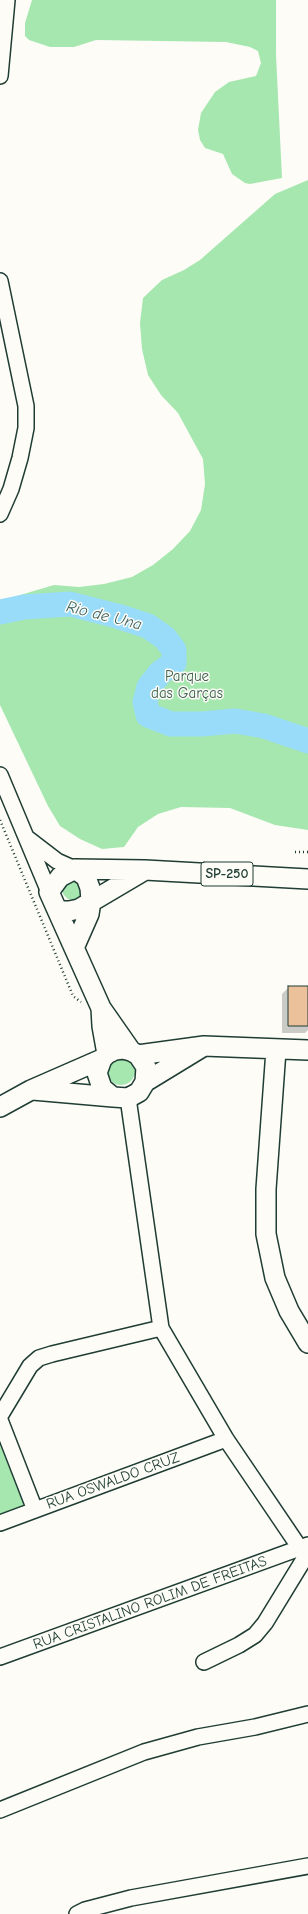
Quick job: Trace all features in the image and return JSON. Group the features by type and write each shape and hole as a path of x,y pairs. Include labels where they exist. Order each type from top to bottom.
{"main road":[{"name":"SP-250","path":"75,869 145,870 308,879"},
{"path":"31,1090 121,1098 139,1092 145,1082 146,1067 101,1008 74,948 58,911 49,892 60,877 75,869 86,878 90,888 91,901 89,914 74,948"},
{"path":"58,911 78,909 145,870"},
{"path":"101,1008 105,1056 97,1073 102,1088 121,1098"},
{"path":"145,1082 204,1046"},
{"path":"0,1107 31,1090 115,1050 123,1049 134,1053 204,1046 276,1050 308,1050"},
{"path":"276,1050 266,1189 266,1234 275,1278 289,1311 308,1343"}],"street":[{"path":"0,76 7,0"},
{"path":"0,281 26,406 26,428 20,458 11,489 0,514"},
{"path":"0,775 49,892"},
{"path":"25,836 57,861 75,869"},
{"path":"121,1098 161,1328 226,1439 306,1552 266,1623 255,1635 239,1645 204,1662"},
{"path":"0,1416 30,1366 39,1358 161,1328"},
{"path":"0,1420 35,1510"},
{"name":"RUA OSWALDO CRUZ","path":"0,1522 226,1439"},
{"name":"RUA CRISTALINO ROLIM DE FREITAS","path":"0,1657 306,1552"},
{"path":"0,1810 144,1752 198,1737 255,1728 308,1714"},
{"path":"77,1914 85,1910 131,1898 308,1866"}],"path":[{"path":"295,852 308,852"}],"green space":[{"path":"32,0 276,0 276,55 282,178 250,184 245,183 232,174 223,154 205,148 200,140 198,130 201,113 215,92 229,82 256,76 261,63 258,51 250,47 226,42 96,40 74,47 50,47 29,40 25,36 25,23"},
{"name":"Parque das Garças","path":"308,180 308,830 275,825 230,808 181,807 158,814 138,827 124,847 102,849 80,839 60,826 48,806 0,705 0,601 54,585 79,587 104,584 132,577 153,565 173,549 190,531 201,510 205,484 203,459 178,413 161,395 148,375 142,349 140,323 143,298 162,280 184,270 200,260 275,194"},
{"path":"79,878 82,896 75,900 68,899 63,894 63,883"},
{"path":"121,1057 131,1061 135,1071 131,1081 121,1085 111,1081 107,1071 111,1061"},
{"path":"0,1444 25,1508 0,1517"}],"building":[{"path":"288,986 308,986 308,1026 288,1026"}],"waterway":[{"name":"Rio de Una","path":"0,612 24,607 70,604 117,616 148,626 165,638 174,650 174,663 160,673 149,687 145,702 148,715 171,724 202,724 235,721 264,726 308,741"}]}
